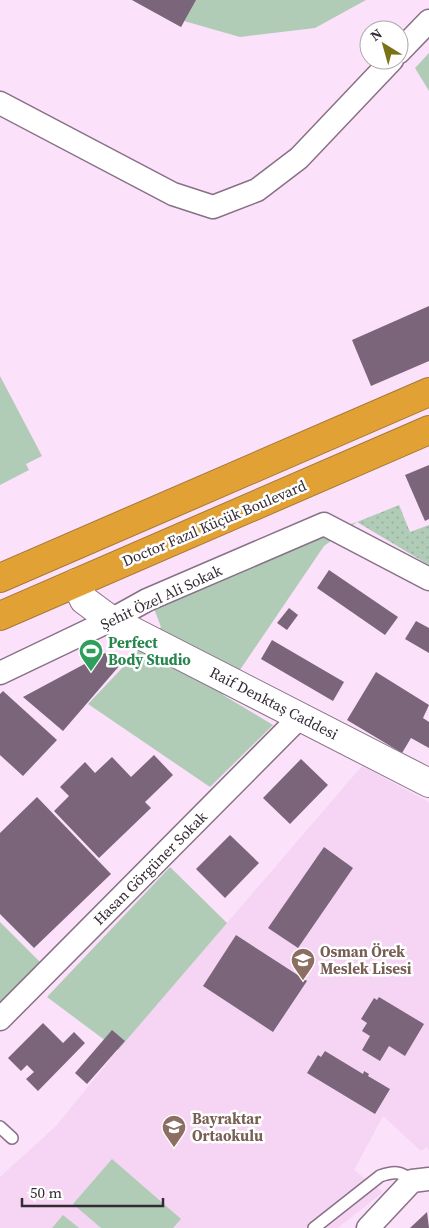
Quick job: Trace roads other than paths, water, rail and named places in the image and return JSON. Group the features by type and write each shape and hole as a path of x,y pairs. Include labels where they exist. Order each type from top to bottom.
{"highway":[{"path":"0,578 429,392"},
{"name":"Doctor Fazıl Küçük Boulevard","path":"0,616 429,430"}],"street":[{"path":"409,42 429,21"},
{"path":"0,103 173,194 214,207 257,190 299,158 383,70"},
{"name":"Şehit Özel Ali Sokak","path":"0,673 111,620 147,600 324,524 429,579"},
{"name":"Raif Denktaş Caddesi","path":"76,582 84,600 111,620 429,783"},
{"name":"Hasan Görgüner Sokak","path":"0,1019 301,716"},
{"path":"368,1228 420,1180"}],"lane":[{"path":"0,1127 12,1138"},
{"path":"314,1228 380,1176 392,1172 420,1180"}],"place":[{"name":"Perfect Body Studio","path":"91,672"},
{"name":"Osman Örek Meslek Lisesi","path":"303,981"},
{"name":"Bayraktar Ortaokulu","path":"174,1148"}]}
